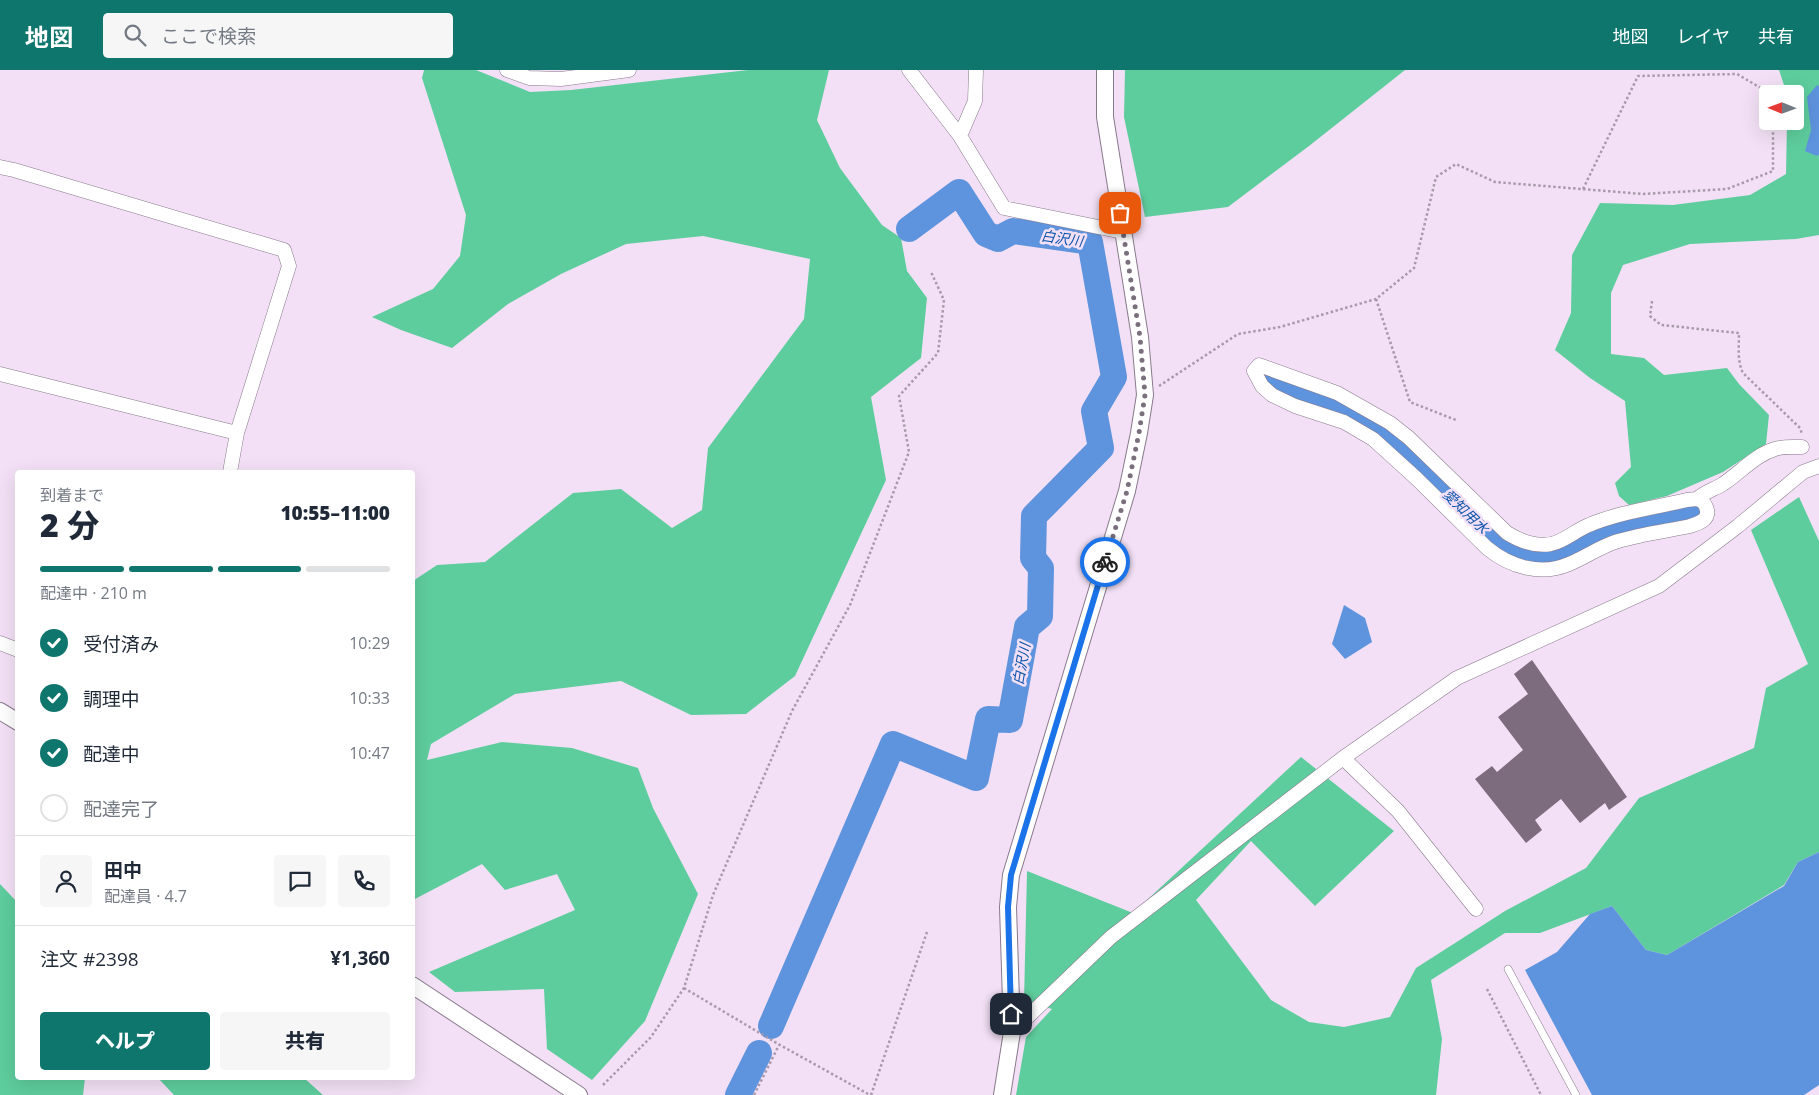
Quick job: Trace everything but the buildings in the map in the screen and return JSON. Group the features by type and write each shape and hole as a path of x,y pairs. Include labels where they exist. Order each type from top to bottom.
{"street":[{"path":"507,70 529,78 561,79 629,70"},
{"path":"909,70 960,136 1004,208 1123,232"},
{"path":"960,136 975,101 976,70"},
{"path":"1002,1095 1012,1032 1008,907 1011,875 1127,491 1145,395 1140,337 1105,117 1105,70"},
{"path":"0,167 284,250 289,266 237,433 230,470"},
{"path":"1697,499 1705,505 1708,514 1701,522 1690,526 1618,541 1558,568 1531,569 1514,565 1498,557 1487,548 1416,478 1373,439 1344,422 1295,406 1272,395 1262,386 1254,371 1259,365 1337,393 1390,423 1409,438 1507,533 1520,540 1535,544 1551,544 1562,540 1589,524 1608,518 1697,499 1724,483 1760,456 1784,447 1802,447"},
{"path":"0,374 237,433"},
{"path":"1012,1032 1111,937 1343,758 1457,678 1659,586 1738,526 1803,472 1819,466"},
{"path":"0,643 15,649"},
{"path":"0,711 15,720"},
{"path":"1343,758 1398,811 1476,910"},
{"path":"415,987 579,1095"}],"lane":[{"path":"1508,970 1576,1095"}],"path":[{"path":"1583,189 1638,76 1737,74 1759,87"},
{"path":"1145,395 1238,334 1280,328 1376,299 1414,268 1436,177 1456,164 1496,182 1643,194 1727,189 1773,171 1773,130"},
{"path":"603,1085 651,1037 684,988 713,895 792,711 850,605 909,452 899,396 938,353 944,300 931,272"},
{"path":"1376,299 1410,402 1456,420"},
{"path":"1652,300 1650,316 1661,324 1738,333 1740,368 1800,428 1802,432 1802,447"},
{"path":"684,988 780,1045 870,1095 927,932"},
{"path":"1487,989 1541,1095"},
{"path":"754,1095 780,1045"}],"green space":[{"path":"424,70 476,70 530,92 571,90 748,70 829,70 817,120 840,168 882,225 901,238 907,271 927,298 921,358 871,397 886,480 795,676 746,714 691,715 621,681 515,694 431,744 427,760 502,742 572,748 638,768 653,808 698,894 645,1021 592,1080 547,1049 544,989 455,992 429,972 575,910 557,874 505,890 482,864 415,899 415,580 437,565 485,562 573,493 621,489 672,528 702,510 708,448 804,319 810,259 703,236 626,244 561,274 508,304 452,348 401,330 372,317 433,289 460,256 466,215 422,78"},
{"path":"1125,70 1405,70 1228,207 1145,217 1124,117"},
{"path":"1779,70 1819,70 1819,235 1796,239 1690,244 1623,265 1611,293 1611,354 1644,358 1664,375 1727,368 1739,384 1769,415 1766,444 1723,472 1667,496 1629,505 1619,496 1615,483 1631,467 1625,401 1590,378 1555,350 1571,313 1572,255 1600,203 1673,205 1750,195 1786,174 1787,130 1804,130 1804,85 1784,85"},
{"path":"1799,497 1819,541 1819,852 1798,862 1784,885 1667,955 1646,950 1612,906 1540,933 1505,933 1431,980 1442,1039 1436,1095 1016,1095 1026,1037 1052,1009 1024,1001 1027,871 1133,913 1301,757 1394,831 1315,906 1251,841 1196,900 1271,1000 1309,1022 1344,1027 1390,1017 1416,968 1505,911 1586,868 1639,798 1754,748 1766,688 1808,664 1751,530"},
{"path":"0,884 15,900 15,1080 85,1080 83,1095 0,1095"},
{"path":"160,1080 306,1080 323,1095 174,1095"}],"water":[{"path":"1817,85 1819,86 1819,154 1817,156 1805,151 1811,130 1807,97"},
{"path":"1344,605 1365,618 1372,642 1345,659 1332,644"},
{"path":"1819,852 1819,1085 1804,1095 1592,1095 1525,970 1557,952 1590,914 1612,906 1646,950 1667,955 1784,886 1798,862"}],"waterway":[{"name":"白沢川","path":"771,1026 893,744 976,778 988,719 1010,720 1027,627 1040,616 1041,568 1033,558 1034,516 1101,448 1094,411 1114,377 1090,242 1013,231 998,239 986,234 959,192 909,229"},
{"name":"愛知用水","path":"1259,371 1281,388 1336,408 1373,426 1408,455 1471,518 1504,547 1519,555 1539,559 1560,556 1607,532 1696,513"},
{"name":"白沢川","path":"738,1095 759,1053"}],"way so far":[{"path":"1105,562 1127,491 1145,395 1140,337 1120,213"}],"route":[{"path":"1011,1014 1008,907 1011,875 1105,562"}]}
